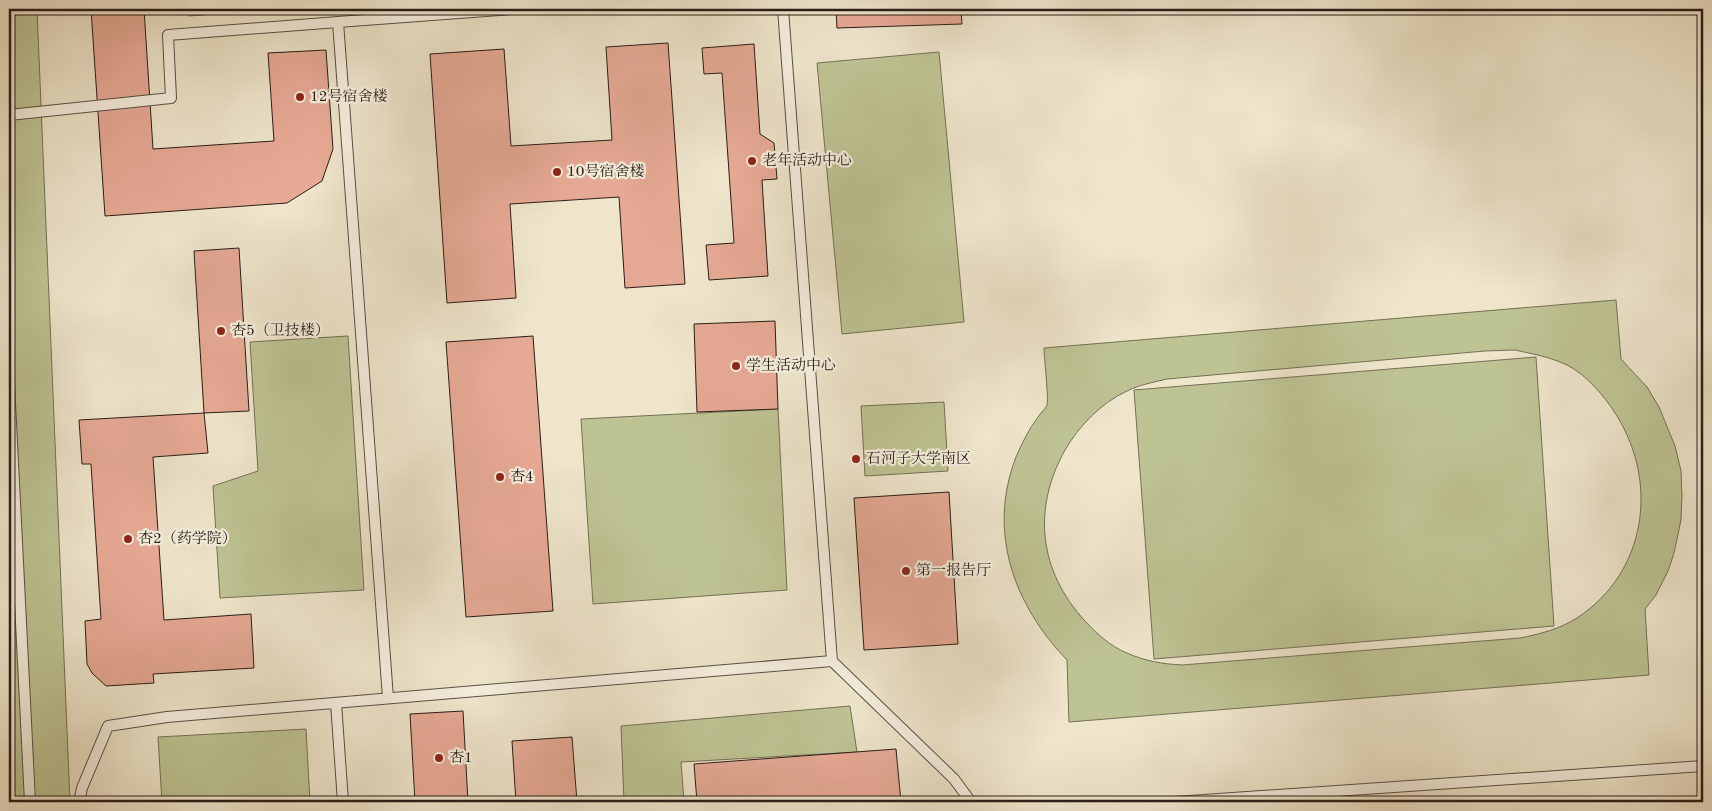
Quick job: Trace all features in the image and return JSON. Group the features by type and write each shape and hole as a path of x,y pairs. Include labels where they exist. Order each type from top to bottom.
{"lane":[{"path":"9,115 171,98 168,36 512,9"},
{"path":"783,9 832,661 954,779 971,802"},
{"path":"338,22 388,698"},
{"path":"9,383 30,802"},
{"path":"79,802 82,788 108,726 167,717 832,661"},
{"path":"336,703 344,802"},
{"path":"1175,802 1703,766"}],"green space":[{"path":"9,9 37,9 70,802 9,802"},
{"path":"188,9 279,9 189,16"},
{"path":"939,52 964,322 842,334 817,63"},
{"path":"1616,300 1621,359 1647,387 1659,407 1675,446 1681,471 1681,520 1674,553 1668,571 1656,595 1645,609 1649,675 1069,722 1067,660 1048,639 1020,591 1011,566 1005,540 1004,513 1008,485 1016,457 1023,441 1047,405 1044,348","holes":["1515,350 1567,365 1595,387 1617,416 1630,442 1638,470 1641,498 1639,526 1631,552 1618,577 1600,599 1570,622 1550,631 1520,638 1175,665 1140,658 1109,643 1085,621 1070,602 1058,581 1045,539 1045,517 1054,472 1077,432 1092,416 1117,396 1142,385 1167,379"]},
{"path":"348,336 364,590 220,598 213,486 258,471 250,342"},
{"path":"1536,357 1554,626 1154,659 1134,390"},
{"path":"944,402 948,471 865,476 861,406"},
{"path":"778,409 787,590 593,604 581,419"},
{"path":"850,706 857,752 681,762 684,802 624,802 621,726"},
{"path":"306,729 310,802 162,802 158,737"}],"building":[{"name":"12号宿舍楼","path":"91,9 144,9 153,149 274,141 268,53 326,50 333,149 322,181 287,203 105,216"},
{"path":"836,9 961,9 962,24 837,28"},
{"name":"10号宿舍楼","path":"668,43 685,284 625,288 619,197 510,204 516,298 447,303 430,54 504,49 511,146 612,140 606,47"},
{"name":"老年活动中心","path":"754,44 760,134 774,143 777,179 762,180 768,276 709,280 706,245 734,243 722,73 704,74 702,48"},
{"name":"杏5（卫技楼）","path":"239,248 249,411 204,413 194,251"},
{"name":"学生活动中心","path":"775,321 778,409 697,412 694,324"},
{"name":"杏4","path":"533,336 553,611 466,617 446,342"},
{"name":"杏2（药学院）","path":"204,413 208,453 153,457 164,620 251,614 254,668 153,674 154,683 106,686 92,673 87,664 85,621 101,619 91,464 82,464 79,420"},
{"name":"第一报告厅","path":"949,492 958,644 864,650 854,498"},
{"name":"杏1","path":"463,711 468,802 415,802 410,714"},
{"path":"572,737 577,802 516,802 512,741"},
{"path":"896,749 901,802 697,802 694,764"}],"place":[{"name":"12号宿舍楼","path":"300,97"},
{"name":"老年活动中心","path":"752,161"},
{"name":"10号宿舍楼","path":"557,172"},
{"name":"杏5（卫技楼）","path":"221,331"},
{"name":"学生活动中心","path":"736,366"},
{"name":"石河子大学南区","path":"856,459"},
{"name":"杏4","path":"500,477"},
{"name":"杏2（药学院）","path":"128,539"},
{"name":"第一报告厅","path":"906,571"},
{"name":"杏1","path":"439,758"}]}
